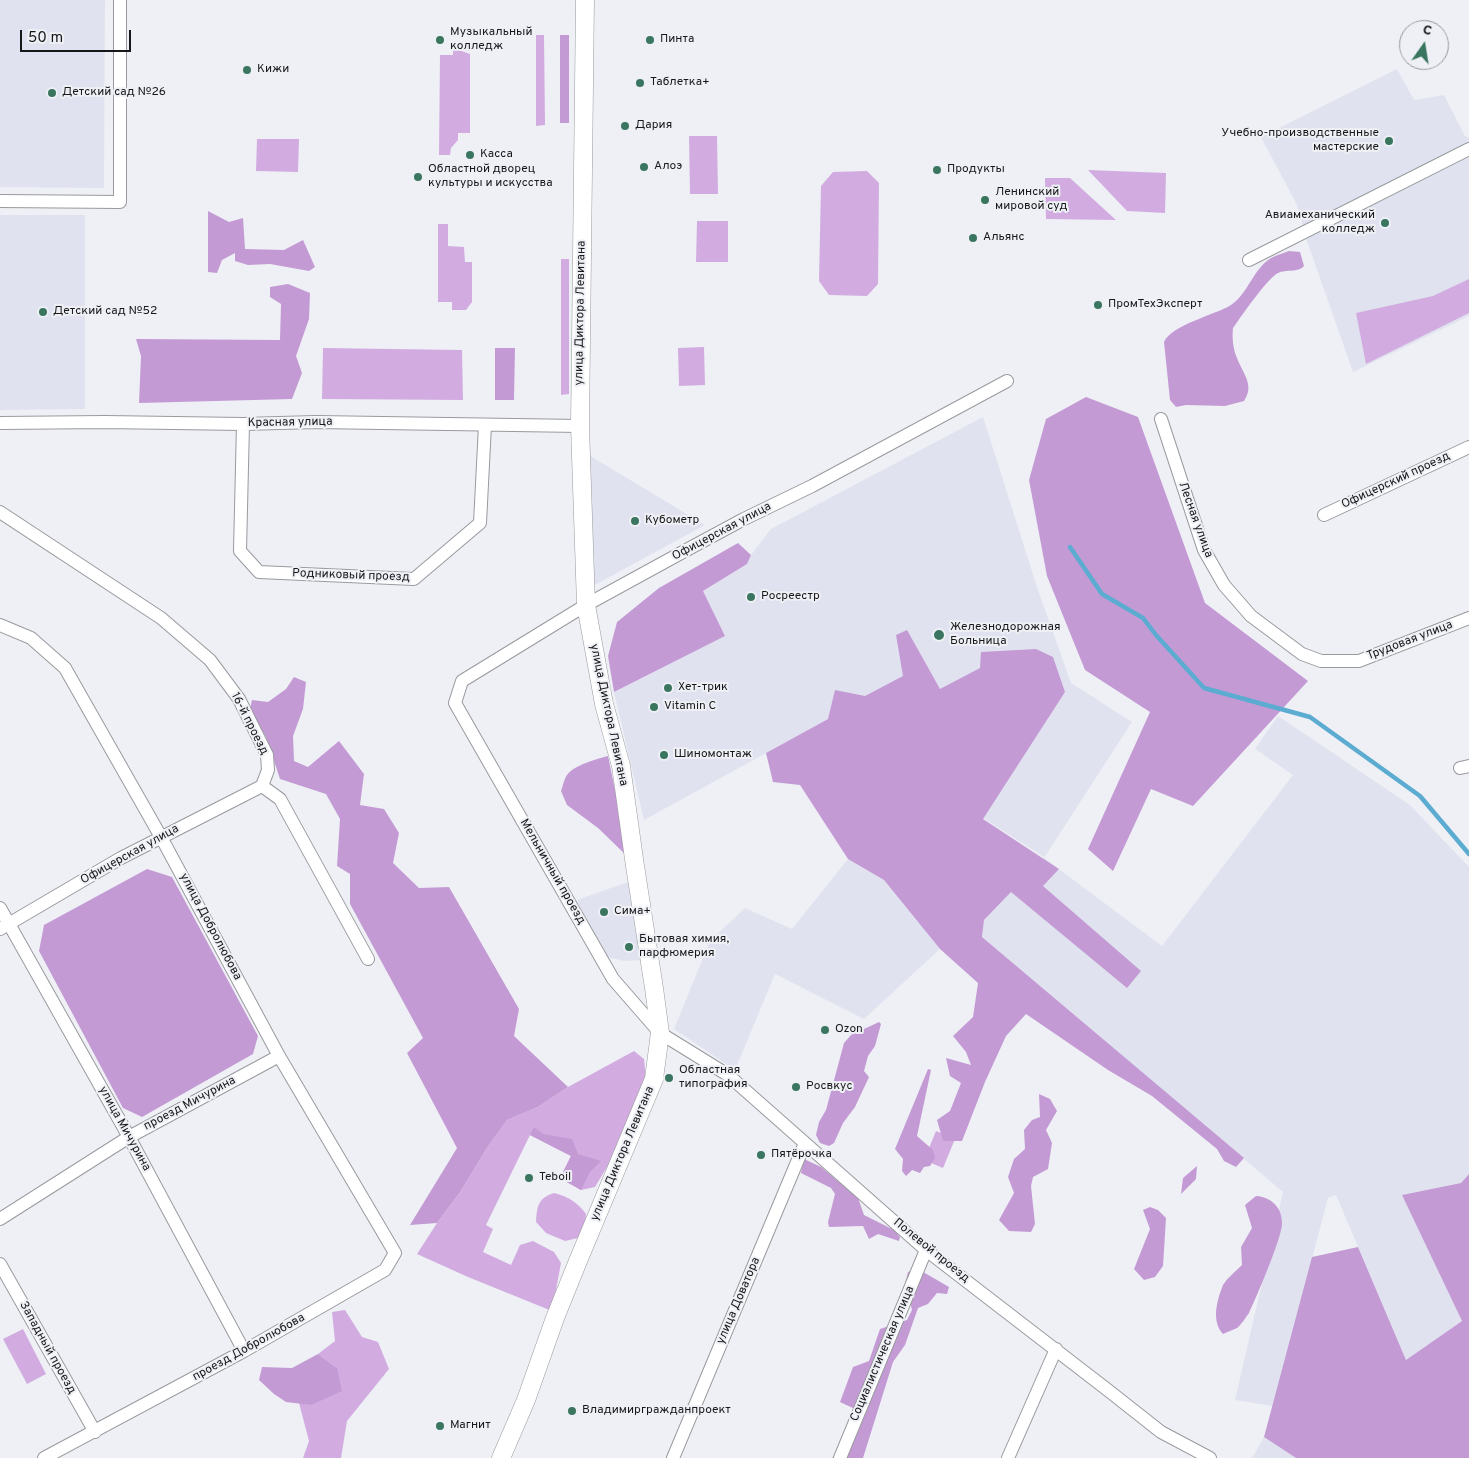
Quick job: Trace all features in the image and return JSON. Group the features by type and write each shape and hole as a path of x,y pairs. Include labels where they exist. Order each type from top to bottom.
{"street":[{"path":"0,202 120,202 120,0"},
{"name":"улица Диктора Левитана","path":"501,1458 526,1400 555,1318 654,1079 660,1033 634,866 621,766 604,704 586,606 580,426 585,0"},
{"path":"1249,260 1469,149"},
{"name":"Офицерская улица","path":"455,703 462,681 586,606 736,523 812,486 1007,381"},
{"name":"Лесная улица","path":"1161,419 1204,550 1224,585 1251,616 1276,636 1302,654 1321,661"},
{"name":"Красная улица","path":"0,423 243,424 316,422 580,426"},
{"name":"Родниковый проезд","path":"243,424 240,550 259,572 414,578 480,523 485,425"},
{"name":"Офицерский проезд","path":"1324,515 1469,447"},
{"name":"16-й проезд","path":"0,512 161,618 210,660 239,699 267,756 268,770 262,786"},
{"name":"Трудовая улица","path":"1321,661 1359,660 1469,618"},
{"name":"улица Добролюбова","path":"0,625 31,638 64,668 160,837 279,1056 395,1254"},
{"name":"Мельничный проезд","path":"455,703 613,980 660,1033"},
{"path":"262,786 280,799 368,959"},
{"name":"Офицерская улица","path":"5,926 160,837 262,786"},
{"name":"улица Мичурина","path":"0,908 5,926 129,1137 244,1351"},
{"name":"Полевой проезд","path":"660,1033 728,1075 926,1250 1161,1432 1210,1458"},
{"name":"проезд Мичурина","path":"0,1219 129,1137 279,1056"},
{"name":"улица Доватора","path":"673,1458 805,1143"},
{"name":"Социалистическая улица","path":"840,1458 926,1250"},
{"name":"проезд Добролюбова","path":"44,1458 244,1351 385,1270 395,1254"},
{"name":"Западный проезд","path":"0,1264 95,1432"},
{"path":"1008,1458 1056,1349"}],"shaded area":[{"name":"Детский сад №26","path":"0,0 105,0 104,188 0,187"},
{"path":"536,35 544,35 545,125 536,126"},
{"path":"560,35 569,35 569,123 560,123"},
{"path":"453,48 470,54 470,133 458,133 458,140 451,148 450,155 439,155 440,55 453,55"},
{"name":"Авиамеханический колледж","path":"1397,69 1414,100 1444,95 1465,136 1469,138 1469,316 1353,372 1307,241 1297,205 1261,137"},
{"path":"689,136 717,136 718,194 690,194"},
{"path":"257,139 299,139 298,172 256,171"},
{"path":"1088,170 1166,173 1165,213 1127,211"},
{"path":"867,171 879,183 878,284 867,296 829,295 819,281 821,186 833,172"},
{"path":"1045,178 1070,178 1116,220 1046,219"},
{"path":"208,211 229,222 243,218 245,249 284,250 303,240 315,267 309,271 270,264 248,265 235,261 235,253 222,260 217,273 208,272"},
{"name":"Детский сад №52","path":"0,215 85,215 85,409 0,410"},
{"path":"697,221 728,221 728,262 696,262"},
{"path":"438,224 448,224 448,246 464,247 465,262 472,262 472,302 466,310 452,310 452,302 438,302"},
{"path":"1289,251 1300,252 1304,266 1299,269 1278,273 1273,277 1233,328 1235,351 1248,385 1244,401 1225,406 1186,405 1176,407 1170,400 1164,342 1168,336 1184,325 1231,305 1242,295 1265,263 1273,257"},
{"path":"561,259 569,259 569,394 561,395"},
{"path":"1469,279 1469,313 1366,364 1356,313 1433,296"},
{"path":"288,284 310,293 309,319 296,356 302,373 292,399 139,403 141,356 136,339 280,340 281,304 270,297 270,287"},
{"path":"704,347 705,385 679,386 678,348"},
{"path":"323,348 462,350 463,400 322,399"},
{"path":"495,348 515,348 514,400 495,400"},
{"path":"1086,397 1138,417 1205,603 1308,681 1193,806 1151,789 1113,871 1088,849 1150,712 1085,670 1047,576 1029,480 1046,419"},
{"path":"983,417 1037,587 1071,683 1132,722 1044,858 1162,946 1293,775 1255,749 1278,716 1410,805 1469,867 1469,1174 1461,1183 1403,1195 1462,1321 1406,1360 1336,1195 1328,1198 1273,1406 1235,1400 1283,1192 982,937 984,920 1044,857 828,719 644,820 614,692 725,636 703,591 747,564 751,555 771,529"},
{"path":"587,454 705,525 591,587"},
{"path":"738,543 751,555 747,564 703,591 725,636 614,692 608,656 617,622 659,588"},
{"path":"907,630 940,689 980,668 981,652 1036,649 1053,657 1065,692 983,819 1059,869 1043,886 1141,971 1127,988 1011,892 984,920 982,937 1244,1158 1236,1167 1224,1161 1217,1149 1152,1096 1108,1070 1026,1014 1006,1036 985,1082 962,1141 943,1141 937,1120 950,1111 961,1083 950,1076 946,1058 971,1065 966,1052 953,1036 973,1017 978,983 940,949 884,880 848,859 800,785 773,782 766,753 828,719 835,690 865,696 903,676 896,635"},
{"path":"294,677 306,682 303,709 293,736 294,761 308,767 339,741 364,774 360,805 384,809 399,833 393,863 419,888 449,887 519,1009 514,1036 568,1087 538,1107 507,1120 485,1151 461,1191 437,1223 410,1225 457,1148 407,1053 423,1038 350,904 350,874 337,866 340,819 326,794 280,779 266,737 250,709 252,700 268,702 286,689"},
{"path":"608,756 629,858 598,828 567,805 561,791 565,778 570,771 586,763"},
{"path":"848,859 884,880 940,949 864,1019 775,974 735,1070 674,1029 710,941 745,908 792,929"},
{"path":"147,869 172,877 258,1036 253,1054 142,1117 123,1108 39,951 44,925"},
{"path":"628,882 643,960 624,961 604,956 577,900"},
{"path":"879,1022 881,1024 875,1046 868,1056 864,1071 869,1077 855,1107 843,1123 834,1143 829,1146 820,1143 816,1135 819,1122 826,1110 844,1043 851,1035"},
{"path":"634,1051 644,1059 646,1078 619,1147 595,1187 581,1190 565,1181 563,1172 571,1156 530,1135 486,1225 493,1229 483,1252 511,1265 520,1245 533,1241 554,1252 561,1263 552,1311 417,1254 507,1120 538,1107 568,1087"},
{"path":"928,1069 931,1070 917,1136 933,1150 935,1158 930,1166 924,1167 920,1173 912,1170 906,1176 902,1171 903,1159 895,1149"},
{"path":"1039,1094 1050,1099 1057,1111 1046,1130 1052,1143 1048,1169 1033,1177 1031,1186 1035,1224 1031,1232 1009,1231 999,1220 1014,1193 1008,1177 1014,1159 1025,1149 1024,1130 1032,1120 1040,1117"},
{"path":"534,1127 543,1134 572,1139 578,1154 601,1161 590,1172 581,1190 565,1181 563,1172 571,1156 530,1135"},
{"path":"936,1131 955,1139 943,1168 924,1160"},
{"path":"804,1159 821,1167 858,1198 864,1215 894,1230 900,1237 899,1241 878,1234 869,1239 863,1226 829,1227 828,1222 835,1194 831,1188 801,1173"},
{"path":"1197,1166 1196,1179 1181,1194 1183,1178"},
{"path":"1469,1174 1469,1458 1296,1458 1264,1437 1312,1257 1358,1247 1406,1360 1462,1321 1402,1195 1461,1183"},
{"path":"554,1193 572,1200 586,1214 585,1226 578,1238 565,1241 546,1233 536,1222 539,1203 545,1197"},
{"path":"1256,1196 1266,1198 1278,1208 1282,1223 1281,1230 1249,1313 1237,1328 1223,1334 1217,1323 1217,1304 1223,1285 1242,1265 1241,1247 1252,1228 1245,1205"},
{"path":"1150,1207 1158,1210 1166,1218 1163,1266 1155,1277 1144,1280 1134,1269 1150,1229 1143,1210"},
{"path":"918,1269 949,1287 947,1294 937,1293 928,1304 918,1308 905,1345 893,1362 863,1458 832,1458 855,1409 840,1402 853,1367 869,1361 880,1329 907,1320 912,1310 905,1284 908,1272"},
{"path":"345,1310 362,1337 378,1342 389,1369 347,1421 341,1458 303,1458 309,1441 299,1403 311,1405 337,1368 318,1354 335,1341 332,1312"},
{"path":"23,1329 46,1374 27,1384 3,1339"},
{"path":"318,1354 337,1368 342,1391 311,1405 286,1402 259,1380 262,1367 292,1368"},
{"path":"1264,1437 1296,1458 1252,1458"}],"waterway":[{"path":"1070,547 1102,594 1143,618 1204,688 1310,717 1420,796 1469,854"}],"place":[{"name":"Музыкальный колледж","path":"440,40"},
{"name":"Пинта","path":"650,40"},
{"name":"Кижи","path":"247,70"},
{"name":"Таблетка+","path":"640,83"},
{"name":"Детский сад №26","path":"52,93"},
{"name":"Дария","path":"625,126"},
{"name":"Учебно-производственные мастерские","path":"1389,141"},
{"name":"Касса","path":"470,155"},
{"name":"Алоэ","path":"644,167"},
{"name":"Продукты","path":"937,170"},
{"name":"Областной дворец культуры и искусства","path":"418,177"},
{"name":"Ленинский мировой суд","path":"985,200"},
{"name":"Авиамеханический колледж","path":"1385,223"},
{"name":"Альянс","path":"973,238"},
{"name":"ПромТехЭксперт","path":"1098,305"},
{"name":"Детский сад №52","path":"43,312"},
{"name":"Кубометр","path":"635,521"},
{"name":"Росреестр","path":"751,597"},
{"name":"Железнодорожная Больница","path":"939,635"},
{"name":"Хет-трик","path":"668,688"},
{"name":"Vitamin C","path":"654,707"},
{"name":"Шиномонтаж","path":"664,755"},
{"name":"Сима+","path":"604,912"},
{"name":"Бытовая химия, парфюмерия","path":"629,947"},
{"name":"Ozon","path":"825,1030"},
{"name":"Областная типография","path":"669,1078"},
{"name":"Росвкус","path":"796,1087"},
{"name":"Пятёрочка","path":"761,1155"},
{"name":"Teboil","path":"529,1178"},
{"name":"Владимиргражданпроект","path":"572,1411"},
{"name":"Магнит","path":"440,1426"}]}
